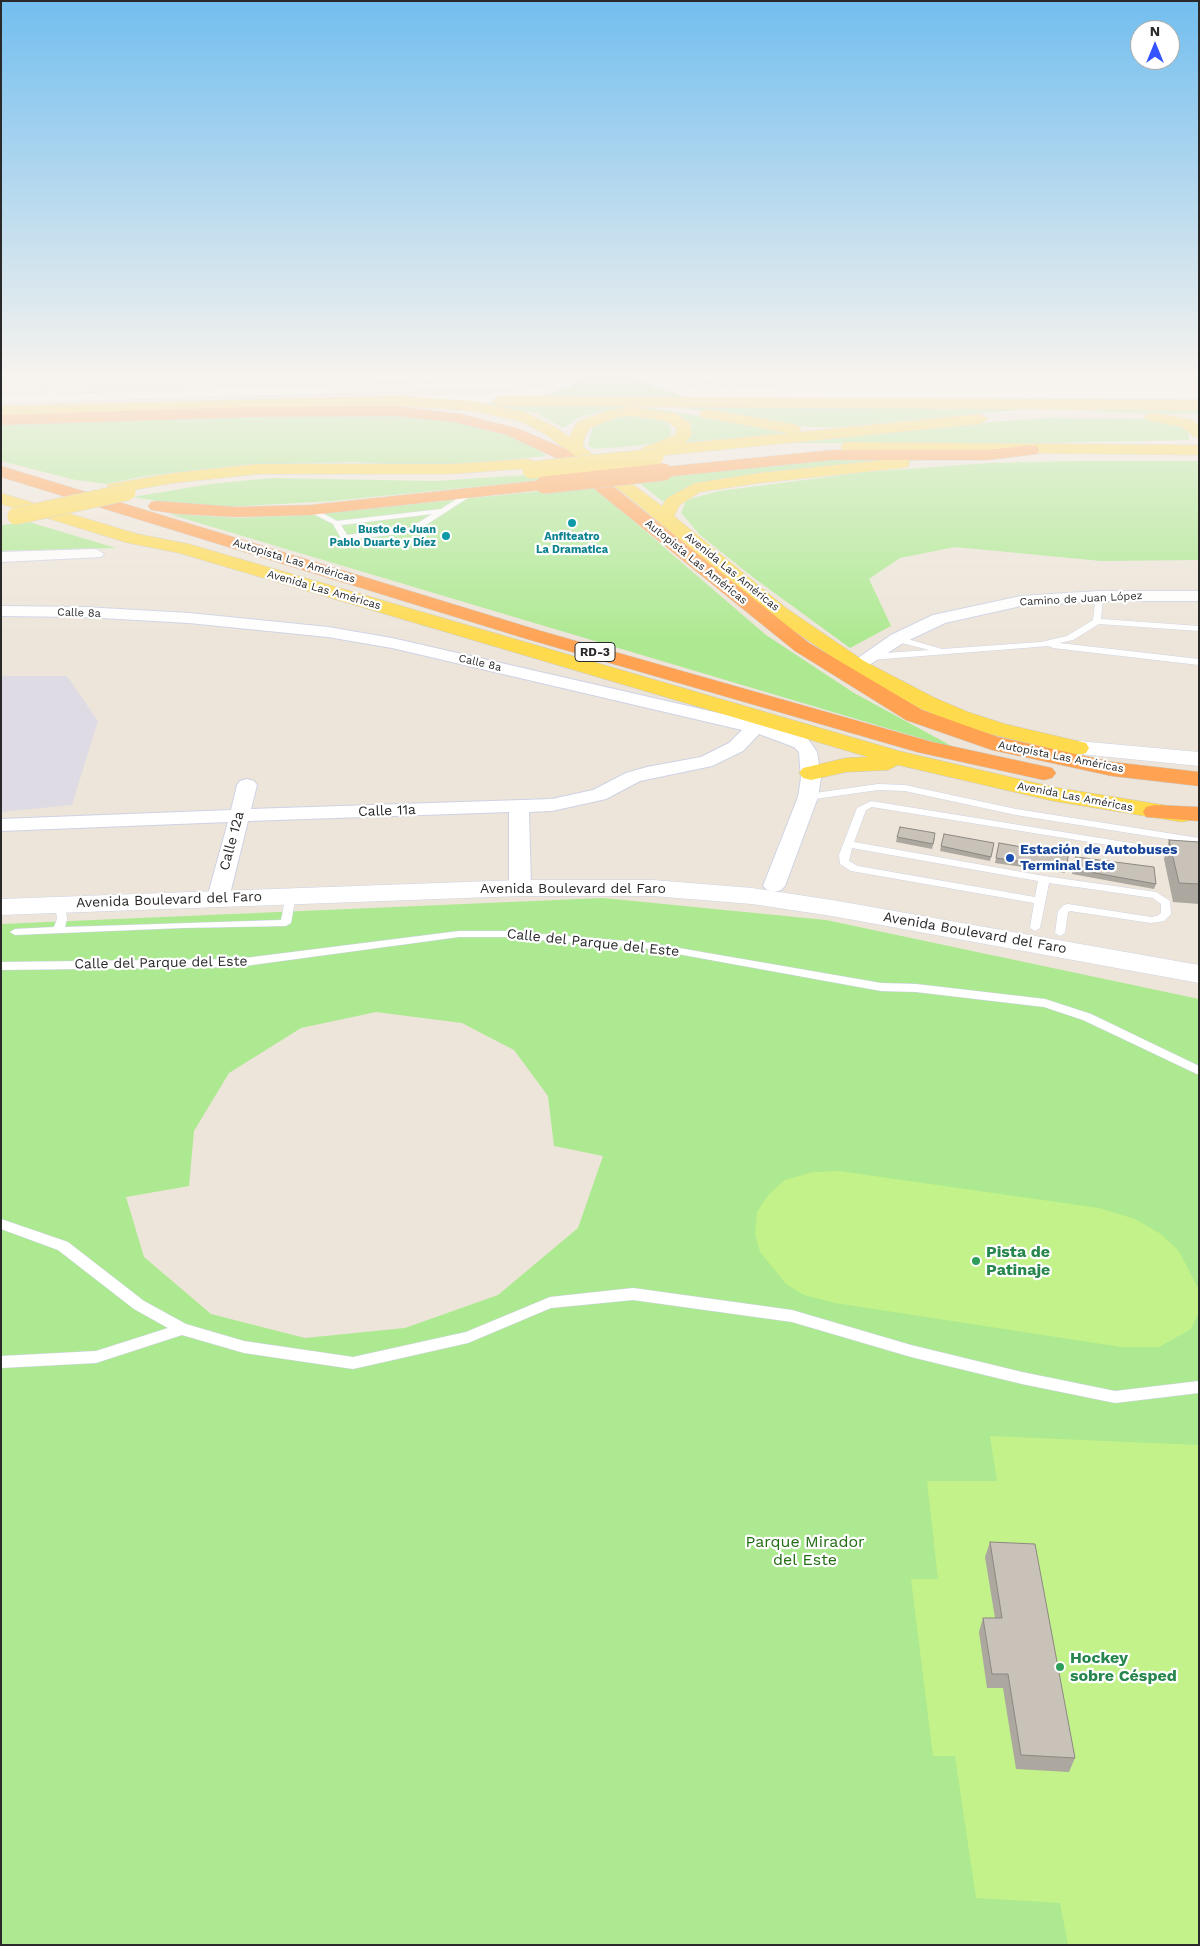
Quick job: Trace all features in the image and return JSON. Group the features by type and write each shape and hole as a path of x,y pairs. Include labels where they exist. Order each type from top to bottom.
{"highway":[{"name":"Autopista Las Américas","path":"576,465 802,646 914,715 992,743 1112,769 1199,778"},
{"path":"71,492 178,509 237,512 310,510 735,465"},
{"name":"Autopista Las Américas","path":"1,471 534,634 925,747 992,763 1103,784 1199,796"},
{"path":"1078,748 1136,760 1199,767"},
{"path":"1155,812 1199,816"}],"main road":[{"path":"5,512 121,490 187,481 257,475 317,473 430,476 550,465"},
{"name":"Avenida Las Américas","path":"596,465 665,517 779,612 864,661 927,703 960,717 998,729 1078,748"},
{"path":"665,517 673,502 682,494 695,488 759,478 890,465"},
{"name":"Avenida Las Américas","path":"5,512 191,550 805,738 1053,794 1155,812"},
{"path":"811,772 846,765 926,764"}],"street":[{"path":"1,557 96,554"},
{"name":"Camino de Juan López","path":"864,661 897,639 939,619 984,608 1021,601 1100,596 1199,596"},
{"name":"Calle 8a","path":"1,611 84,612 189,618 328,632 392,644 601,690 754,728 805,738"},
{"name":"Calle 11a","path":"1,825 519,807 570,802 599,795 633,777 654,771 705,762 723,756 736,747 754,728"},
{"path":"774,886 808,797 811,772 805,738"},
{"name":"Avenida Las Américas","path":"1078,748 1199,759"},
{"name":"Calle 12a","path":"220,892 247,785"},
{"path":"519,807 519,882"},
{"name":"Avenida Boulevard del Faro","path":"1,907 220,892 291,895 519,882 569,874 693,877 870,898 1199,958"},
{"name":"Avenida Boulevard del Faro","path":"1,894 220,892 519,882 653,888 752,896 925,923 1199,974"}],"lane":[{"path":"310,510 336,523 345,538 412,530 473,492"},
{"path":"336,523 443,511"},
{"path":"1097,620 1100,596"},
{"path":"864,661 1041,645 1070,638 1097,620 1199,629"},
{"path":"897,639 949,653"},
{"path":"1041,645 1199,662"},
{"path":"808,797 878,787 905,788 1016,812 1199,841"},
{"path":"1040,901 855,869 844,862 844,855 862,808 871,804 1134,846"},
{"path":"848,844 1044,879 1156,895 1166,903 1166,914 1160,919 1151,920 1068,908 1063,911 1060,933"},
{"path":"1035,928 1044,879"},
{"path":"16,932 182,924 286,924 291,895"},
{"path":"59,930 62,919 60,904"},
{"name":"Calle del Parque del Este","path":"1,966 237,963 460,934 506,934 650,946 881,987 916,988 1045,1003 1087,1017 1199,1072"},
{"path":"1,1224 63,1246 139,1305 182,1329 244,1347 354,1362 468,1337 550,1303 633,1294 792,1316 920,1353 1022,1378 1115,1397 1199,1387"},
{"path":"1,1362 96,1357 182,1329"}],"shaded area":[{"path":"1,676 67,676 98,721 72,805 1,812"}],"green space":[{"path":"16,465 250,465 145,476 106,484 71,479"},
{"path":"398,465 455,465 432,467"},
{"path":"766,465 876,465 718,481 665,503 634,479"},
{"path":"964,465 1199,465 1199,560 1101,561 955,547 900,558 869,579 891,626 850,648 754,578 700,535 681,513 686,500 719,491 866,472"},
{"path":"544,474 584,476 332,501 243,506 188,506 133,497 210,484 272,478 435,481"},
{"path":"593,486 766,635 854,693 957,749 169,514 238,518 303,515"},
{"path":"29,522 116,548 1,551 1,525"},
{"name":"Parque Mirador del Este","path":"603,898 826,920 1199,999 1199,1945 1,1945 1,924","holes":["376,1012 462,1023 514,1050 548,1096 554,1146 603,1156 578,1228 498,1295 405,1328 305,1338 211,1314 144,1257 126,1197 189,1186 194,1131 229,1073 301,1028"]},
{"name":"Pista de Patinaje","path":"839,1171 1099,1208 1135,1219 1161,1234 1179,1251 1198,1288 1199,1312 1191,1329 1159,1347 1121,1347 835,1303 804,1295 786,1284 760,1252 755,1234 757,1212 769,1194 785,1180 813,1172"},
{"name":"Hockey sobre Césped","path":"990,1436 1199,1445 1199,1945 1068,1945 1060,1903 976,1898 955,1756 933,1756 911,1579 938,1579 927,1481 997,1481"}],"building":[{"path":"900,827 935,833 933,844 897,837"},
{"path":"944,834 994,843 991,857 941,846"},
{"path":"1169,840 1199,842 1199,884 1179,883"},
{"path":"999,843 1068,855 1067,868 996,858"},
{"path":"1076,857 1154,867 1156,884 1073,869"},
{"path":"990,1542 1035,1544 1075,1758 1021,1755 1008,1674 992,1674 983,1618 1002,1618"}],"place":[{"name":"Anfiteatro La Dramatica","path":"572,523"},
{"name":"Busto de Juan Pablo Duarte y Díez","path":"446,536"},
{"name":"Estación de Autobuses Terminal Este","path":"1010,858"},
{"name":"Pista de Patinaje","path":"976,1261"},
{"name":"Hockey sobre Césped","path":"1060,1667"}]}
